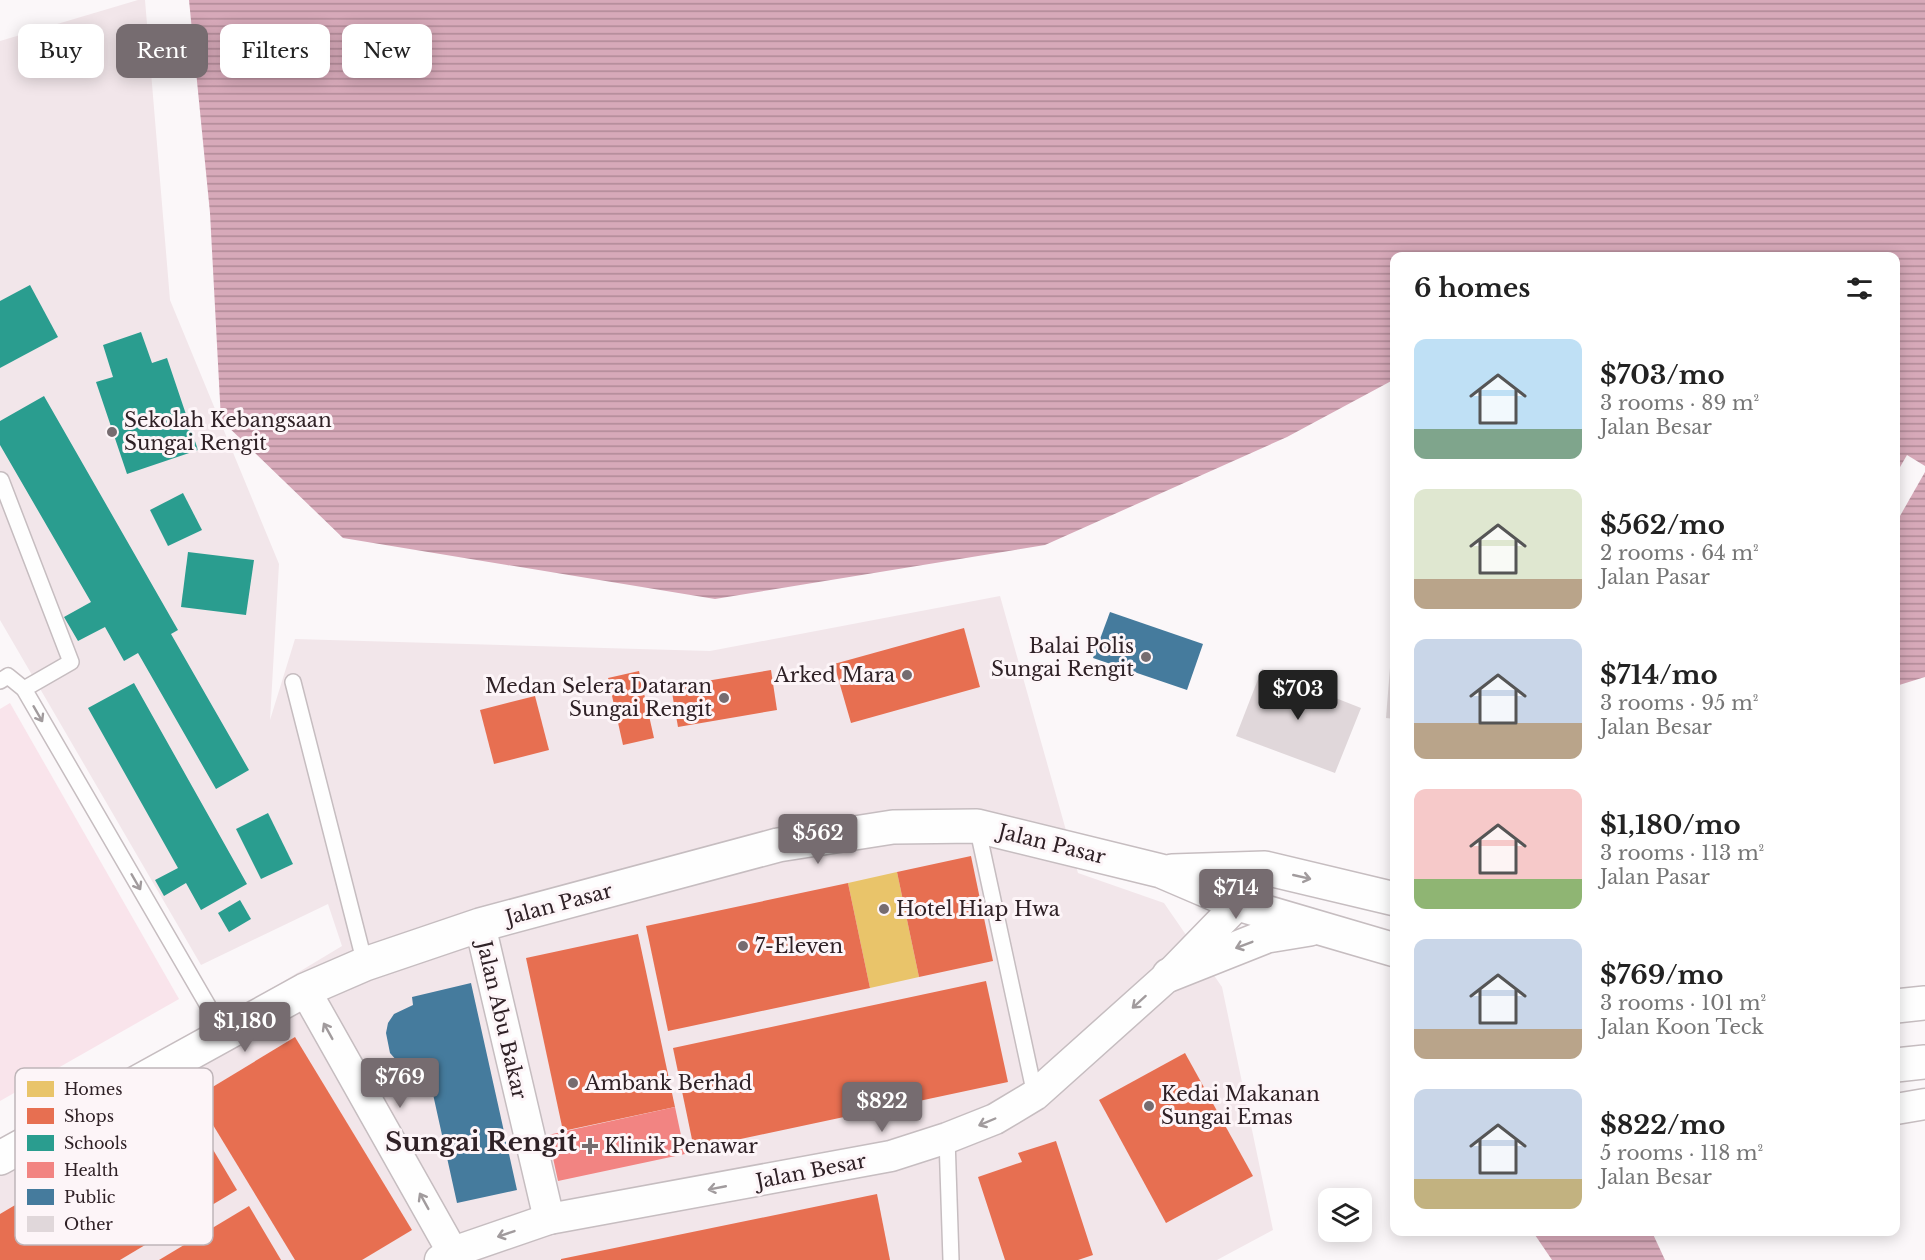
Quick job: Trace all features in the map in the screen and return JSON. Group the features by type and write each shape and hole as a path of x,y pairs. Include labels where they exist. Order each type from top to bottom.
{"main road":[{"name":"Jalan Pasar","path":"165,1068 305,990 365,964 480,925 778,845 894,827 977,825 1161,872"},
{"path":"1161,872 1265,868 1390,898"},
{"path":"1161,872 1238,904 1390,948"},
{"path":"1169,975 1267,936 1321,927"},
{"path":"1900,1005 1925,1003"},
{"path":"1900,1065 1925,1062"},
{"name":"Jalan Pasar","path":"0,1158 15,1150"}],"street":[{"name":"Jalan Besar","path":"450,1257 549,1219 891,1156 947,1138 995,1119 1035,1095 1169,975 1238,904 1265,868"},
{"name":"Jalan Abu Bakar","path":"480,925 549,1219"},
{"path":"305,990 450,1257"},
{"path":"1900,1108 1925,1104"}],"lane":[{"path":"1,480 71,662 24,689"},
{"path":"0,681 8,676 24,689 225,1035"},
{"path":"293,682 365,964"},
{"path":"977,825 1035,1095"},
{"path":"947,1138 951,1260"}],"shaded area":[{"path":"138,0 145,0 147,24 116,24 116,78 152,78 170,300 279,564 270,720 295,639 710,651 1000,596 1078,873 1164,903 1222,987 1273,1230 1217,1260 0,1260 0,1152 15,1143 15,1245 213,1245 213,1068 139,1068 342,946 328,904 201,965 0,620 0,41 18,36 18,78 104,78 104,24 57,24"},
{"path":"189,0 1925,0 1925,677 1900,685 1900,252 1390,252 1390,382 1287,437 1045,545 715,599 343,538 221,420 210,213 197,78 208,78 208,24 191,24"},
{"path":"10,703 179,999 58,1068 15,1068 15,1092 0,1101 0,709"},
{"path":"1536,1236 1654,1236 1665,1260 1552,1260"}],"pier":[{"path":"1907,455 1925,466 1925,472 1900,516 1900,467"}],"building: Homes":[{"path":"897,872 919,977 870,988 848,883"}],"building: Shops":[{"name":"Arked Mara","path":"964,628 980,687 851,723 834,664"},
{"name":"Medan Selera Dataran Sungai Rengit","path":"771,670 777,710 678,727 671,687"},
{"path":"639,671 654,738 623,745 608,678"},
{"path":"535,696 549,750 494,764 480,710"},
{"path":"971,856 993,961 919,977 897,872"},
{"path":"848,883 870,988 668,1031 646,926"},
{"path":"638,934 675,1107 563,1131 526,958"},
{"path":"986,981 1008,1082 694,1149 673,1048"},
{"path":"295,1037 412,1230 362,1260 295,1260 213,1125 213,1087"},
{"path":"1185,1053 1253,1176 1166,1223 1099,1100"},
{"path":"1056,1141 1093,1255 1078,1260 1005,1260 978,1177 1022,1162 1018,1153"},
{"path":"213,1150 237,1190 213,1204"},
{"path":"877,1194 890,1260 561,1260 561,1259"},
{"path":"15,1205 15,1245 145,1245 120,1260 0,1260 0,1214"},
{"path":"249,1206 281,1260 159,1260 184,1245 213,1245 213,1228"}],"building: Schools":[{"path":"30,285 58,337 0,368 0,301"},
{"path":"141,332 152,363 167,358 198,450 127,474 96,382 113,377 103,345"},
{"path":"44,396 178,630 171,634 249,770 216,789 138,653 124,661 105,627 78,641 64,617 91,602 0,445 0,421"},
{"path":"183,493 202,530 168,546 150,510"},
{"path":"188,552 254,560 246,615 181,607"},
{"path":"134,683 247,884 201,910 186,883 164,896 155,880 178,868 88,708"},
{"path":"268,813 293,864 261,879 236,829"},
{"path":"240,900 251,919 229,932 218,913"}],"building: Health":[{"path":"675,1107 685,1154 558,1181 548,1135"}],"building: Public":[{"path":"1110,612 1203,644 1187,690 1093,658"},
{"path":"471,983 517,1190 457,1203 427,1067 416,1068 397,1061 390,1053 386,1033 388,1023 394,1014 413,1005 412,997"}],"building: Other":[{"path":"1390,668 1390,718 1386,718"},
{"path":"1262,669 1361,708 1335,773 1236,736"}],"place":[{"name":"Sekolah Kebangsaan Sungai Rengit","path":"112,432"},
{"name":"Balai Polis Sungai Rengit","path":"1146,657"},
{"name":"Arked Mara","path":"907,675"},
{"name":"Medan Selera Dataran Sungai Rengit","path":"724,698"},
{"name":"Hotel Hiap Hwa","path":"884,909"},
{"name":"7-Eleven","path":"743,946"},
{"name":"Ambank Berhad","path":"573,1083"},
{"name":"Kedai Makanan Sungai Emas","path":"1149,1106"},
{"name":"Klinik Penawar","path":"590,1146"}],"district":[{"name":"Sungai Rengit","path":"481,1142"}]}
